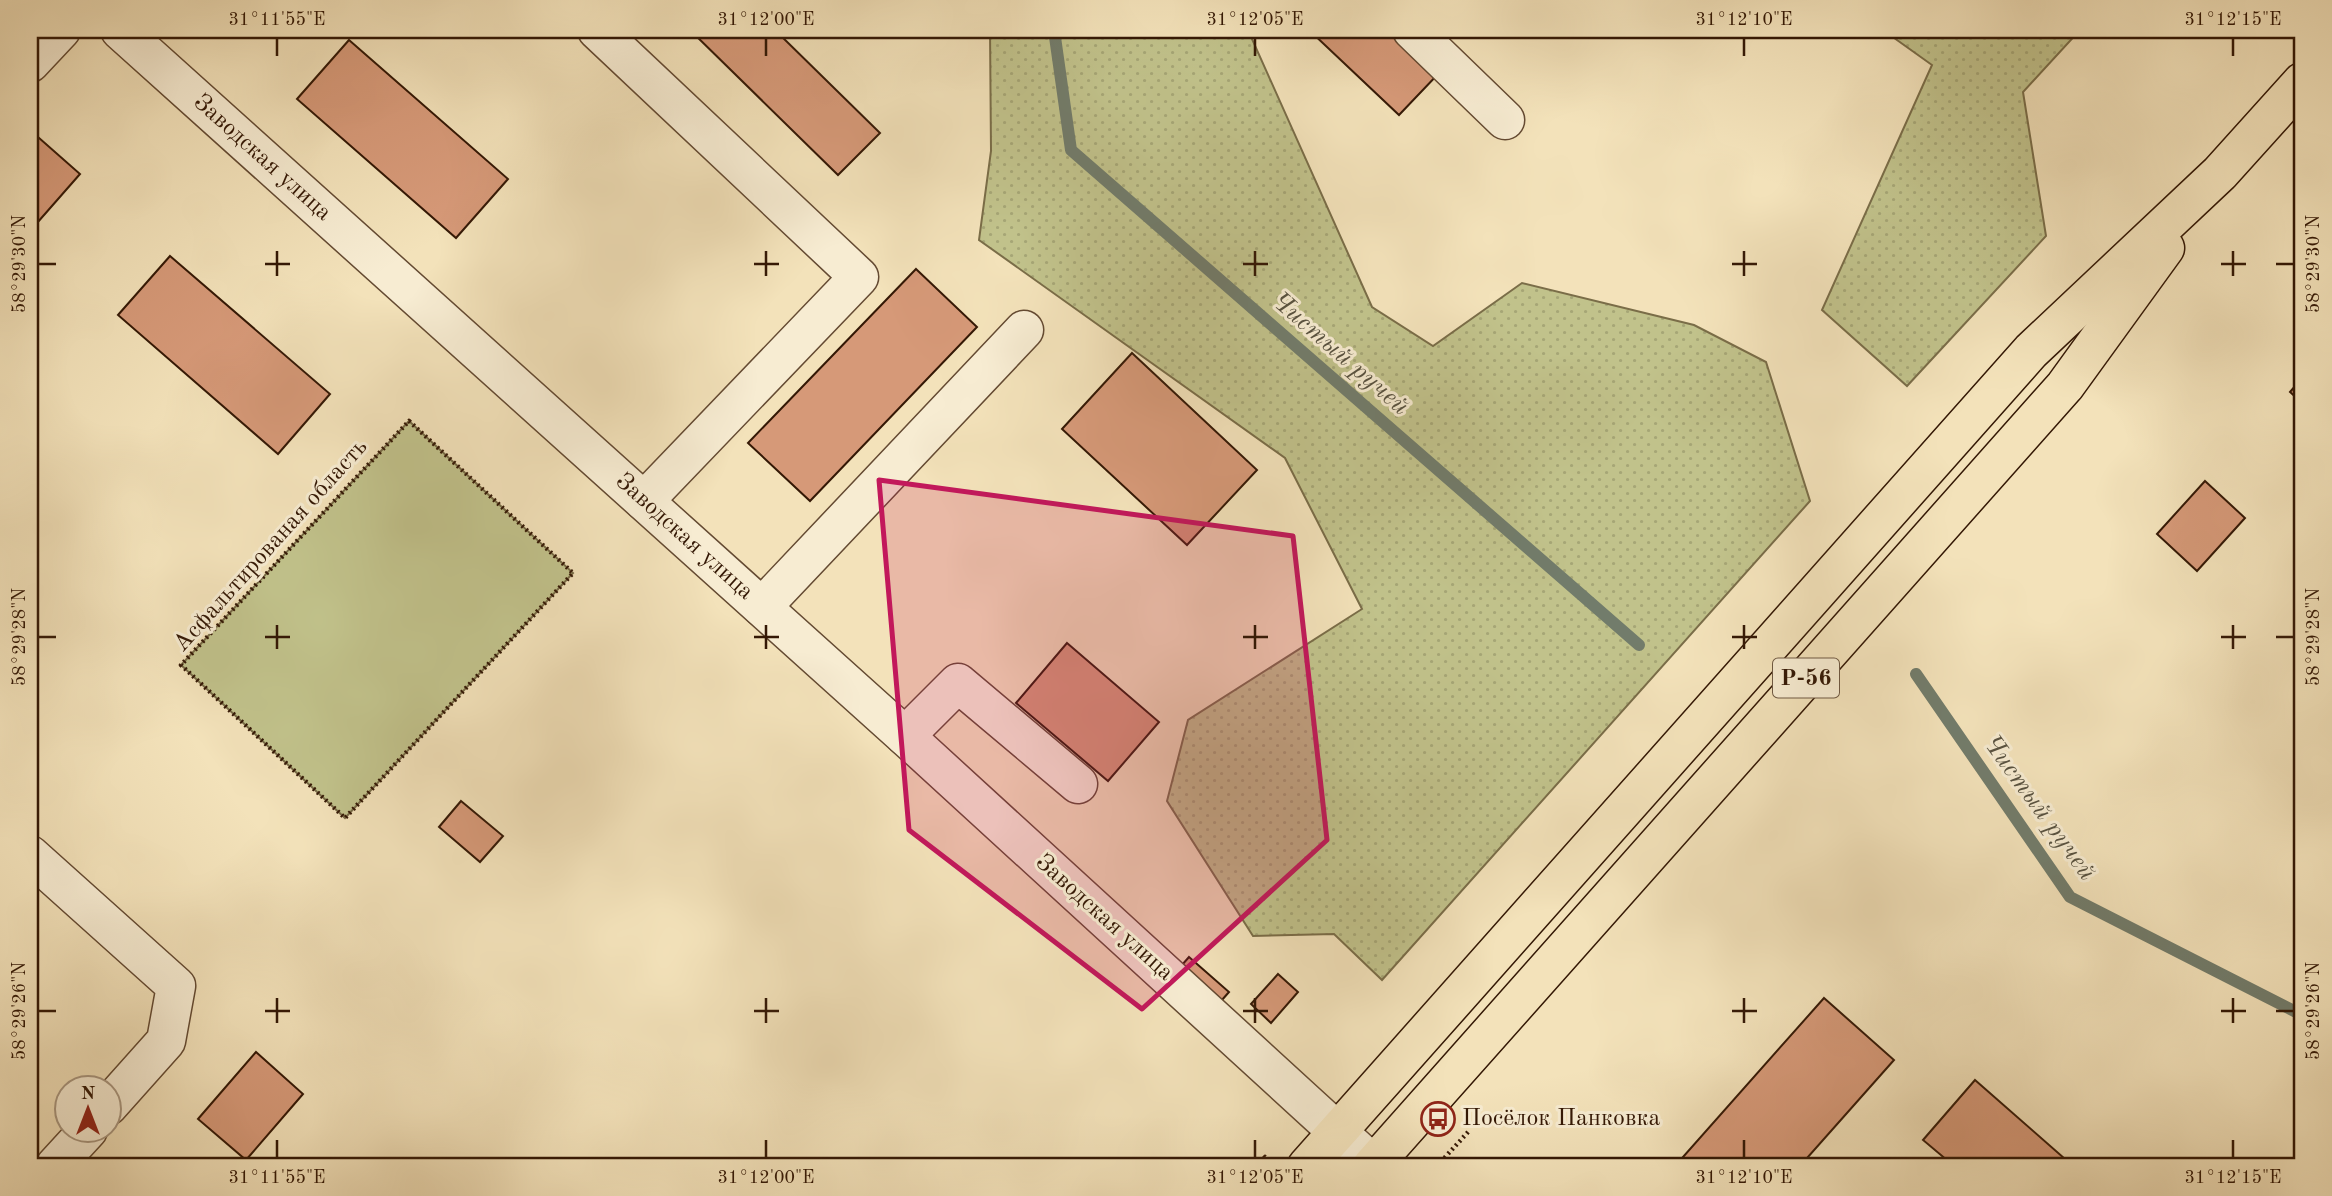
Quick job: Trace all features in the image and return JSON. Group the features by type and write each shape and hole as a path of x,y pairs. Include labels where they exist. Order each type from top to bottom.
{"main road":[{"name":"Р-56","path":"1307,1166 2031,351 2220,173 2302,82"},
{"name":"Р-56","path":"1374,1166 2065,386 2220,173"}],"street":[{"path":"30,63 61,30"},
{"name":"Заводская улица","path":"120,30 905,736 1374,1166"},
{"path":"597,30 859,277 644,501"},
{"path":"1412,30 1505,120"},
{"path":"762,607 1024,330"},
{"path":"905,736 958,683 1078,784"},
{"path":"30,855 176,986 166,1041 122,1090"},
{"path":"55,1166 75,1144"}],"path":[{"name":"Асфальтированая область","path":"409,421 573,573 345,818 181,665 409,421"},
{"path":"1437,1166 1469,1131"}],"highlighted area":[{"path":"879,480 1293,536 1327,840 1142,1009 909,830"}],"green space":[{"path":"990,30 1248,30 1372,307 1433,346 1522,283 1694,325 1766,362 1810,501 1382,980 1334,934 1253,936 1167,801 1188,720 1362,609 1285,458 979,240 991,151"},
{"path":"1883,30 2080,30 2023,92 2046,236 1907,386 1822,310 1932,65"},
{"path":"409,421 573,573 345,818 181,665"}],"building":[{"path":"690,30 775,30 880,133 838,175"},
{"path":"1309,30 1395,30 1440,72 1399,115"},
{"path":"349,40 508,179 456,238 297,99"},
{"path":"30,130 80,174 30,231"},
{"path":"170,256 330,394 278,454 118,315"},
{"path":"916,269 977,327 810,501 748,443"},
{"path":"1132,353 1257,470 1187,545 1062,429"},
{"path":"2302,378 2302,403 2290,392"},
{"path":"2205,481 2245,518 2197,571 2157,534"},
{"path":"1067,643 1159,722 1108,781 1016,703"},
{"path":"461,801 503,836 480,862 439,827"},
{"path":"1189,957 1229,992 1214,1009 1174,974"},
{"path":"1278,974 1298,992 1271,1023 1251,1004"},
{"path":"1824,998 1894,1060 1800,1166 1675,1166"},
{"path":"256,1052 303,1094 246,1160 198,1119"},
{"path":"1975,1080 2073,1166 1954,1166 1923,1140"}],"waterway":[{"name":"Чистый ручей","path":"1054,30 1071,150 1639,645"},
{"name":"Чистый ручей","path":"1916,674 2070,897 2302,1015"}],"place":[{"name":"Посёлок Панковка","path":"1438,1119"}]}
